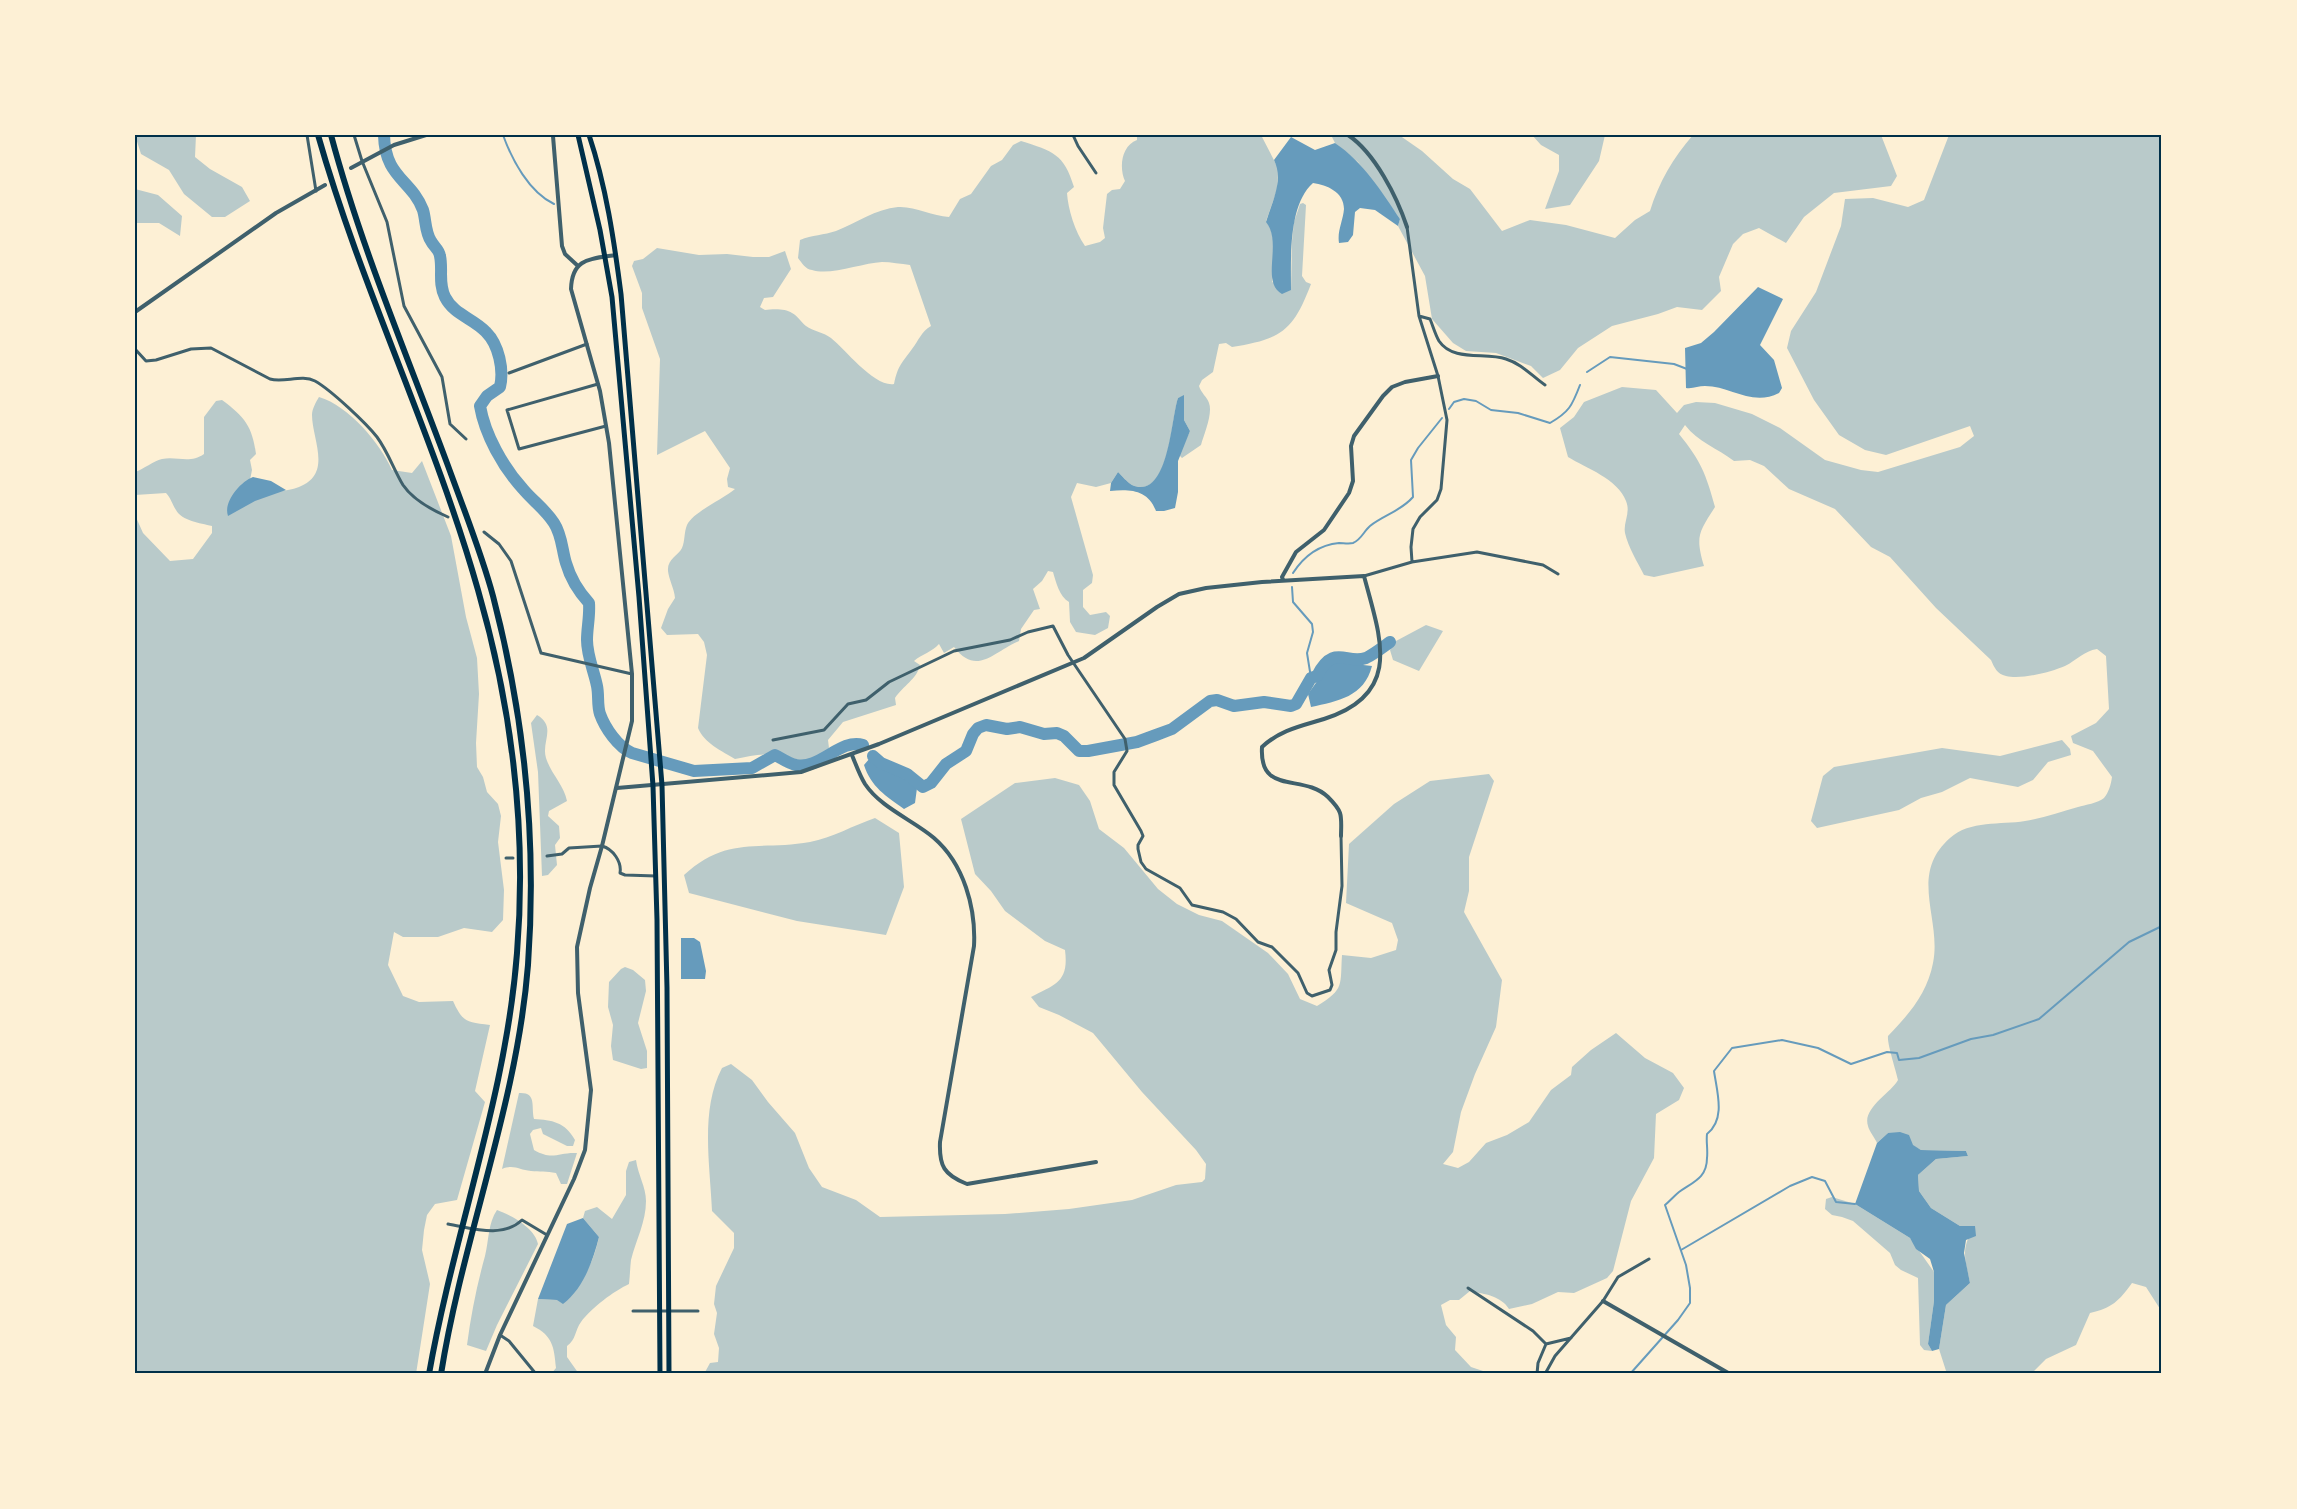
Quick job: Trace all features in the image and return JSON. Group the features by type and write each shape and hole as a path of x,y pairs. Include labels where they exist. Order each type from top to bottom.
{"highway":[{"path":"318,135 357,255 457,523 478,589 506,705 518,807 520,890 518,951 510,1021 489,1125 449,1277 429,1374"},
{"path":"331,135 368,254 476,542 492,594 518,705 530,812 531,903 527,967 517,1049 498,1136 458,1290 441,1374"}],"main road":[{"path":"578,135 589,175 612,297 652,764 656,876 660,1374"},
{"path":"589,135 602,183 621,294 661,766 667,1000 669,1374"}],"street":[{"path":"307,135 316,191"},
{"path":"354,135 387,222 404,306 442,377 450,424 466,440"},
{"path":"351,168 380,151 426,135"},
{"path":"553,135 562,246 565,254 578,266"},
{"path":"1073,135 1096,173"},
{"path":"1348,135 1359,143 1376,164 1400,206 1407,226 1419,316 1438,376 1447,420 1441,489 1437,500 1420,517 1413,529 1410,547 1412,562"},
{"path":"135,312 276,213 325,185"},
{"path":"485,1374 500,1335 574,1179 585,1150 589,1128 591,1090 578,993 577,947 625,754 633,707 632,674 615,496 606,426 598,384 571,289 571,279 578,266 587,260 616,255"},
{"path":"1419,316 1430,319 1440,342 1454,352 1494,355 1508,359 1523,366 1545,385"},
{"path":"509,373 587,344"},
{"path":"135,349 146,360 156,360 191,349 211,348 270,379 315,381 376,435 404,487 432,510 448,517"},
{"path":"1283,580 1282,577 1296,552 1324,530 1349,493 1353,481 1351,446 1354,435 1383,396 1392,387 1405,381 1438,376"},
{"path":"598,384 507,410 519,449 606,426"},
{"path":"484,532 500,544 511,561 541,653 632,674"},
{"path":"616,788 801,772 852,755 1084,658 1179,594 1206,588 1283,580 1364,576 1412,562 1477,552 1543,565 1558,574"},
{"path":"773,740 824,730 848,704 866,700 889,681 954,651 1010,640 1053,626 1073,663 1125,739 1126,756 1114,772 1114,785 1143,836 1138,844 1141,862 1146,869 1180,888 1192,905 1223,912 1236,919 1258,942 1272,947 1298,973 1307,993 1312,996 1330,990 1332,985 1329,970 1336,950 1342,886 1340,813 1333,802 1320,790 1280,781 1266,773 1262,760 1262,747 1273,737 1290,729 1337,715 1359,702 1374,684 1381,664 1381,656 1364,576"},
{"path":"852,755 866,786 934,838 948,854 966,887 972,906 975,926 974,946 940,1142 939,1157 945,1170 952,1178 967,1184 1096,1162"},
{"path":"547,856 562,854 569,848 602,846 607,848 619,861 620,873 656,876"},
{"path":"506,858 513,858"},
{"path":"448,1224 493,1232 516,1226 522,1220 547,1235"},
{"path":"1545,1374 1555,1356 1603,1301 1618,1277 1649,1259"},
{"path":"1468,1288 1533,1331 1546,1344"},
{"path":"1603,1301 1730,1374"},
{"path":"633,1311 698,1311"},
{"path":"500,1335 509,1341 536,1374"},
{"path":"1546,1344 1572,1337"},
{"path":"1537,1374 1538,1362 1546,1344"}],"shaded area":[{"path":"135,135 196,135 195,157 210,169 242,187 250,201 225,217 212,217 184,194 169,170 141,154"},
{"path":"1137,135 1261,135 1278,168 1277,190 1266,221 1274,243 1272,282 1291,290 1294,222 1300,204 1303,203 1306,205 1302,276 1306,282 1311,284 1298,313 1284,330 1274,336 1249,344 1232,347 1226,343 1219,344 1213,372 1202,380 1199,386 1210,408 1201,445 1182,458 1179,455 1190,431 1184,420 1184,396 1178,398 1167,455 1154,481 1145,487 1132,485 1118,472 1111,483 1096,487 1077,483 1071,497 1093,575 1092,583 1083,590 1083,607 1090,615 1106,612 1110,616 1108,628 1095,635 1076,632 1070,622 1069,602 1060,593 1053,572 1048,571 1033,589 1040,609 1034,610 1021,629 1019,641 978,661 962,656 954,647 944,653 939,644 914,661 920,665 918,670 895,698 896,705 843,722 828,740 829,748 821,758 799,764 775,755 735,759 714,746 704,738 698,728 707,655 704,642 698,634 667,635 661,628 675,598 668,567 682,548 687,525 695,515 735,489 728,487 727,479 730,468 705,431 657,455 660,359 642,308 642,293 632,266 634,261 643,259 657,248 699,255 727,254 753,257 769,257 785,251 791,269 773,297 764,298 760,307 765,310 789,311 806,326 831,338 869,374 878,380 894,384 901,365 922,334 931,326 910,265 882,262 837,270 812,270 798,258 800,240 836,231 890,208 911,208 949,217 960,199 971,194 991,166 1002,160 1013,145 1021,141 1056,155 1066,167 1074,187 1067,193 1070,213 1078,234 1085,246 1100,242 1105,238 1103,228 1107,194 1112,190 1120,189 1125,181 1122,170 1123,158 1128,147 1137,140"},
{"path":"1331,135 1399,135 1422,151 1453,179 1470,189 1502,231 1530,220 1566,225 1615,238 1635,220 1650,211 1667,171 1693,135 1881,135 1897,176 1891,186 1834,193 1804,217 1786,243 1759,228 1743,234 1733,244 1719,277 1721,291 1702,310 1677,307 1612,326 1578,348 1560,370 1543,378 1531,366 1496,353 1466,351 1453,343 1432,319 1425,276 1398,226 1400,219 1358,162 1335,143"},
{"path":"1532,135 1605,135 1599,161 1570,205 1545,209 1559,171 1559,155 1541,145"},
{"path":"1949,135 2162,135 2162,1312 2146,1287 2132,1283 2114,1303 2090,1313 2076,1345 2046,1359 2031,1374 1947,1374 1939,1349 1946,1305 1970,1283 1965,1254 1967,1241 1975,1226 1960,1226 1931,1208 1919,1191 1918,1175 1936,1159 1968,1156 1966,1151 1921,1150 1888,1133 1877,1143 1867,1119 1873,1107 1898,1080 1888,1036 1922,994 1933,963 1935,947 1929,882 1931,867 1938,852 1950,838 1967,828 2045,817 2098,801 2107,793 2112,777 2093,751 2073,743 2071,736 2096,723 2109,709 2106,656 2097,649 2065,666 2044,673 2020,677 2000,674 1991,660 1936,608 1890,557 1871,547 1835,509 1789,489 1764,466 1750,460 1734,461 1702,440 1685,425 1679,434 1702,468 1715,507 1700,535 1704,566 1654,577 1644,575 1626,538 1627,505 1622,493 1609,480 1568,457 1560,428 1574,417 1584,402 1622,387 1656,390 1677,413 1684,405 1696,402 1715,403 1752,414 1780,428 1825,460 1861,470 1878,472 1960,447 1974,436 1970,426 1886,455 1865,450 1839,435 1814,400 1787,348 1791,331 1816,292 1841,226 1845,199 1873,198 1908,207 1924,200"},
{"path":"135,189 158,195 182,216 180,236 159,223 135,223"},
{"path":"319,397 341,408 372,437 392,470 412,473 422,461 451,536 466,617 477,658 479,694 477,767 483,777 487,792 498,804 501,816 498,842 504,890 503,920 492,932 464,928 438,937 403,937 394,932 388,965 403,996 419,1002 453,1001 460,1014 467,1020 490,1025 475,1091 485,1102 457,1200 435,1204 427,1215 422,1250 430,1284 416,1374 135,1374 135,515 143,533 170,561 193,559 212,533 212,526 182,517 166,493 135,495 135,472 162,459 194,459 204,454 204,417 216,401 222,400 242,417 250,429 256,454 250,460 252,470 250,480 279,491 299,487 309,481 318,465 312,415"},
{"path":"1426,625 1443,631 1419,671 1393,660 1390,650 1396,641"},
{"path":"537,715 546,724 546,758 567,801 549,811 548,816 559,826 560,838 555,845 557,865 548,875 542,876 538,772 531,723"},
{"path":"2062,740 2070,749 2071,755 2048,762 2033,780 2018,787 1970,778 1942,792 1921,798 1899,810 1817,828 1811,821 1823,776 1834,767 1942,748 2000,756"},
{"path":"1489,774 1494,781 1469,857 1469,891 1464,912 1502,980 1496,1027 1461,1112 1453,1152 1443,1164 1458,1168 1469,1162 1486,1143 1507,1135 1529,1122 1551,1090 1571,1075 1572,1067 1591,1050 1616,1033 1645,1058 1673,1073 1684,1088 1679,1100 1656,1114 1654,1158 1631,1201 1613,1271 1607,1278 1574,1293 1558,1292 1532,1304 1509,1309 1497,1298 1470,1291 1459,1300 1450,1300 1441,1305 1446,1325 1456,1337 1455,1350 1471,1367 1492,1374 704,1374 710,1363 718,1362 719,1348 714,1334 717,1313 714,1304 716,1286 734,1248 734,1233 712,1211 708,1156 709,1119 715,1084 722,1068 731,1064 752,1080 795,1133 809,1168 822,1187 856,1200 880,1217 1005,1214 1069,1209 1132,1200 1176,1185 1202,1182 1205,1179 1206,1164 1196,1150 1142,1092 1093,1033 1039,1007 1031,997 1054,985 1063,976 1066,961 1065,950 1045,941 1005,911 975,874 961,819 1015,783 1055,778 1079,785 1090,801 1099,829 1124,848 1158,889 1177,904 1199,915 1222,921 1268,953 1288,974 1300,999 1317,1006 1337,990 1341,980 1342,955 1371,958 1396,950 1398,940 1392,923 1346,903 1349,844 1394,804 1430,781"},
{"path":"875,818 899,833 904,887 886,935 797,921 689,893 684,875 715,854 745,847 810,842"},
{"path":"625,967 633,970 645,980 646,991 638,1023 647,1051 647,1068 641,1069 613,1060 611,1046 613,1025 608,1007 609,982"},
{"path":"519,1093 525,1093 531,1097 534,1119 558,1123 567,1129 575,1140 573,1146 567,1146 543,1134 541,1128 533,1130 530,1134 534,1150 541,1153 551,1156 577,1153 567,1184 561,1184 556,1173 513,1167 502,1169"},
{"path":"636,1160 645,1191 646,1209 631,1260 629,1284 610,1295 591,1311 581,1322 567,1346 567,1357 579,1374 551,1374 556,1368 551,1343 545,1334 533,1326 538,1299 557,1300 585,1273 593,1259 599,1237 583,1218 585,1211 597,1207 612,1219 626,1195 626,1171 629,1162"},
{"path":"1832,1197 1855,1204 1910,1238 1934,1272 1934,1301 1928,1344 1932,1351 1924,1350 1920,1345 1918,1278 1895,1265 1890,1253 1853,1221 1832,1215 1825,1209 1826,1199"},
{"path":"497,1210 527,1228 538,1244 486,1351 467,1345 490,1226"}],"water":[{"path":"1291,137 1315,150 1335,143 1363,168 1400,219 1398,226 1375,210 1360,208 1355,212 1353,235 1348,242 1339,243 1344,209 1341,198 1334,190 1313,183 1305,193 1295,218 1291,248 1291,290 1282,294 1273,281 1273,240 1266,222 1277,183 1278,175 1274,160"},
{"path":"1758,287 1783,299 1760,345 1774,360 1782,388 1779,393 1760,398 1715,387 1686,388 1685,348 1701,343"},
{"path":"1184,395 1184,420 1190,431 1178,461 1178,492 1175,508 1156,511 1153,504 1138,492 1110,491 1111,483 1118,472 1132,485 1144,487 1154,481 1166,455 1178,398"},
{"path":"253,477 271,481 286,490 255,501 228,516 230,499 243,483"},
{"path":"1337,662 1372,666 1363,685 1349,696 1311,707 1308,694 1328,666"},
{"path":"870,758 917,788 915,803 904,809 880,790 864,765"},
{"path":"681,938 694,938 700,942 706,971 705,979 681,979"},
{"path":"1900,1132 1909,1135 1913,1145 1921,1150 1966,1151 1968,1156 1936,1159 1918,1175 1919,1191 1931,1208 1960,1226 1975,1226 1976,1236 1966,1240 1964,1253 1970,1283 1946,1305 1939,1349 1932,1351 1928,1344 1934,1301 1934,1272 1930,1259 1916,1249 1910,1238 1855,1204 1877,1143 1888,1133"},
{"path":"583,1218 599,1237 582,1283 563,1304 557,1300 538,1299 567,1224"}],"waterway":[{"path":"384,135 389,160 423,210 429,237 441,261 442,287 445,297 453,308 486,332 497,351 501,366 500,387 487,396 480,406 482,417 496,450 509,471 554,523 559,532 570,574 589,603 588,652 597,686 600,714 613,736 632,753 694,771 752,768 775,755 793,764 805,765 846,746 863,745"},
{"path":"503,135 522,174 537,192 554,204"},
{"path":"1587,372 1610,357 1674,364 1687,369"},
{"path":"1449,409 1454,402 1464,399 1476,401 1491,410 1518,413 1550,423 1569,408 1580,385"},
{"path":"1293,573 1312,552 1331,544 1356,542 1370,526 1403,506 1413,497 1411,460 1442,418"},
{"path":"1292,587 1293,602 1312,624 1313,632 1307,653 1311,678"},
{"path":"873,756 881,763 907,774 923,787 931,783 946,764 966,751 973,734 978,728 986,725 1007,729 1020,727 1044,734 1057,733 1064,736 1079,751 1137,742 1172,729 1210,701 1217,700 1234,706 1264,702 1291,706 1296,704 1311,678 1317,676 1329,660 1340,657 1366,658 1390,642"},
{"path":"1630,1374 1678,1320 1690,1303 1686,1265 1665,1205 1698,1179 1705,1170 1707,1134 1717,1121 1719,1105 1714,1071 1732,1048 1782,1040 1818,1048 1851,1064 1887,1052 1897,1053 1899,1060 1919,1058 1971,1039 1993,1035 2039,1019 2129,942 2162,926"},
{"path":"1681,1250 1790,1186 1812,1177 1825,1181 1836,1202 1855,1204"}]}
